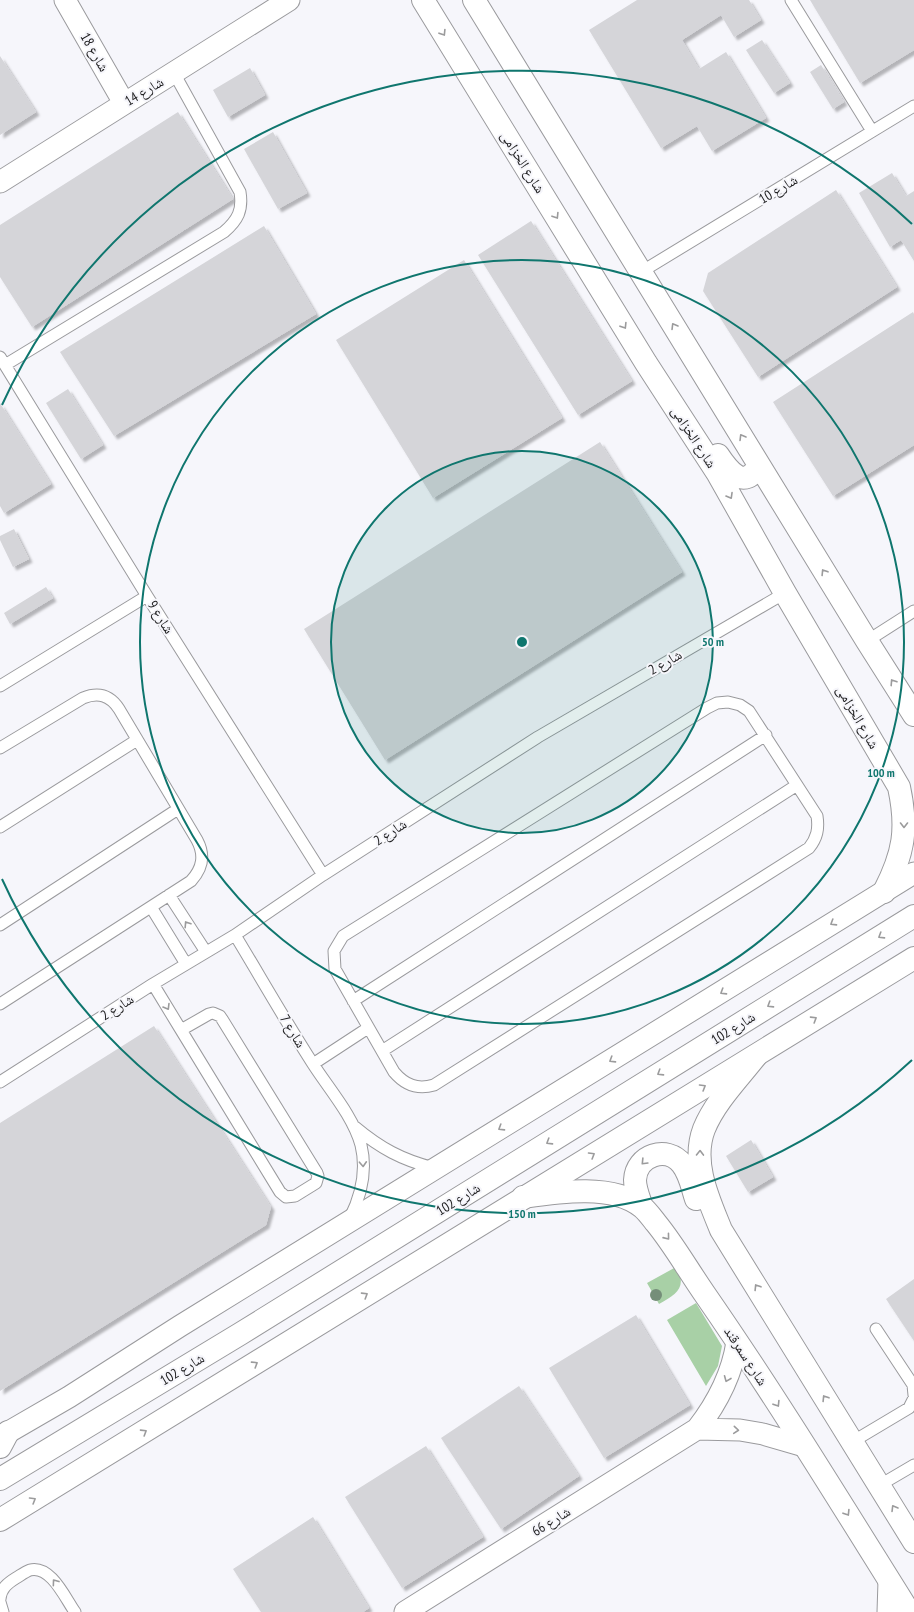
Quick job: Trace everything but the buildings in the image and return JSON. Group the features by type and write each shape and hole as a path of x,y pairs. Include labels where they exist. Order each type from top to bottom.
{"street":[{"name":"شارع 18","path":"65,0 124,103"},
{"name":"شارع 14","path":"0,182 289,0"},
{"name":"شارع الخزامى","path":"423,0 646,363 718,474 785,592 907,794 904,808 904,830 901,852 894,872 884,892"},
{"path":"474,0 867,641 914,715"},
{"path":"646,363 661,369 667,374 731,473 735,476 747,476 754,472 759,465"},
{"path":"3,1439 186,1322 914,873"},
{"name":"شارع 102","path":"0,1479 240,1334 914,916"},
{"path":"0,1520 523,1197 914,958"},
{"path":"757,1054 719,1103 704,1130 700,1149 701,1166 709,1200 721,1230 914,1542"},
{"path":"642,1207 637,1193 635,1179 638,1169 644,1160 653,1154 672,1156 682,1164 686,1171 703,1212 721,1230"},
{"name":"شارع سمرقند","path":"523,1197 549,1193 588,1191 604,1192 624,1198 642,1207 671,1241 804,1446 909,1612"},
{"name":"شارع 66","path":"405,1612 697,1429 710,1413 720,1396 735,1358 737,1342"},
{"path":"697,1429 740,1430 763,1434 804,1446"},
{"path":"888,1612 889,1581"}],"lane":[{"path":"791,0 872,131"},
{"path":"2,361 224,232 237,219 241,210 242,201 240,192 174,73"},
{"name":"شارع 10","path":"641,272 914,106"},
{"name":"شارع 9","path":"2,361 323,875"},
{"name":"شارع 2","path":"0,1082 153,984 235,935 323,875 538,737 785,592"},
{"path":"0,686 148,596"},
{"path":"867,641 914,612"},
{"path":"0,748 83,698 96,694 103,695 115,703 201,848 202,857 201,866 191,881 0,1004"},
{"path":"728,702 740,705 749,711 766,735 816,816 818,833 814,842 802,853 434,1086 420,1088 407,1084 400,1079 394,1072 335,969 333,960 334,951 337,943 343,936 717,703 728,702"},
{"path":"353,1001 766,735"},
{"path":"0,827 137,740"},
{"path":"382,1051 797,785"},
{"path":"0,925 178,809"},
{"path":"169,895 206,952"},
{"path":"151,906 186,964"},
{"name":"شارع 7","path":"235,935 313,1064 354,1126 361,1146 363,1166 362,1186 357,1205 348,1223"},
{"path":"153,984 181,1030 282,1195 286,1197 295,1196 316,1183 318,1176 222,1019 216,1014 209,1014 181,1030"},
{"path":"313,1064 368,1028"},
{"name":"شارع 7","path":"354,1126 384,1149 418,1164 437,1168"},
{"path":"876,1329 913,1385 914,1395"},
{"path":"852,1442 908,1408 914,1398"},
{"path":"880,1485 914,1465"},
{"path":"3,1612 0,1600 1,1594 9,1583 24,1573 36,1570 48,1574 75,1612"}],"green space":[{"path":"676,1267 681,1280 678,1290 671,1297 659,1304 647,1283"},
{"path":"696,1303 722,1346 718,1366 706,1386 667,1320"}]}
